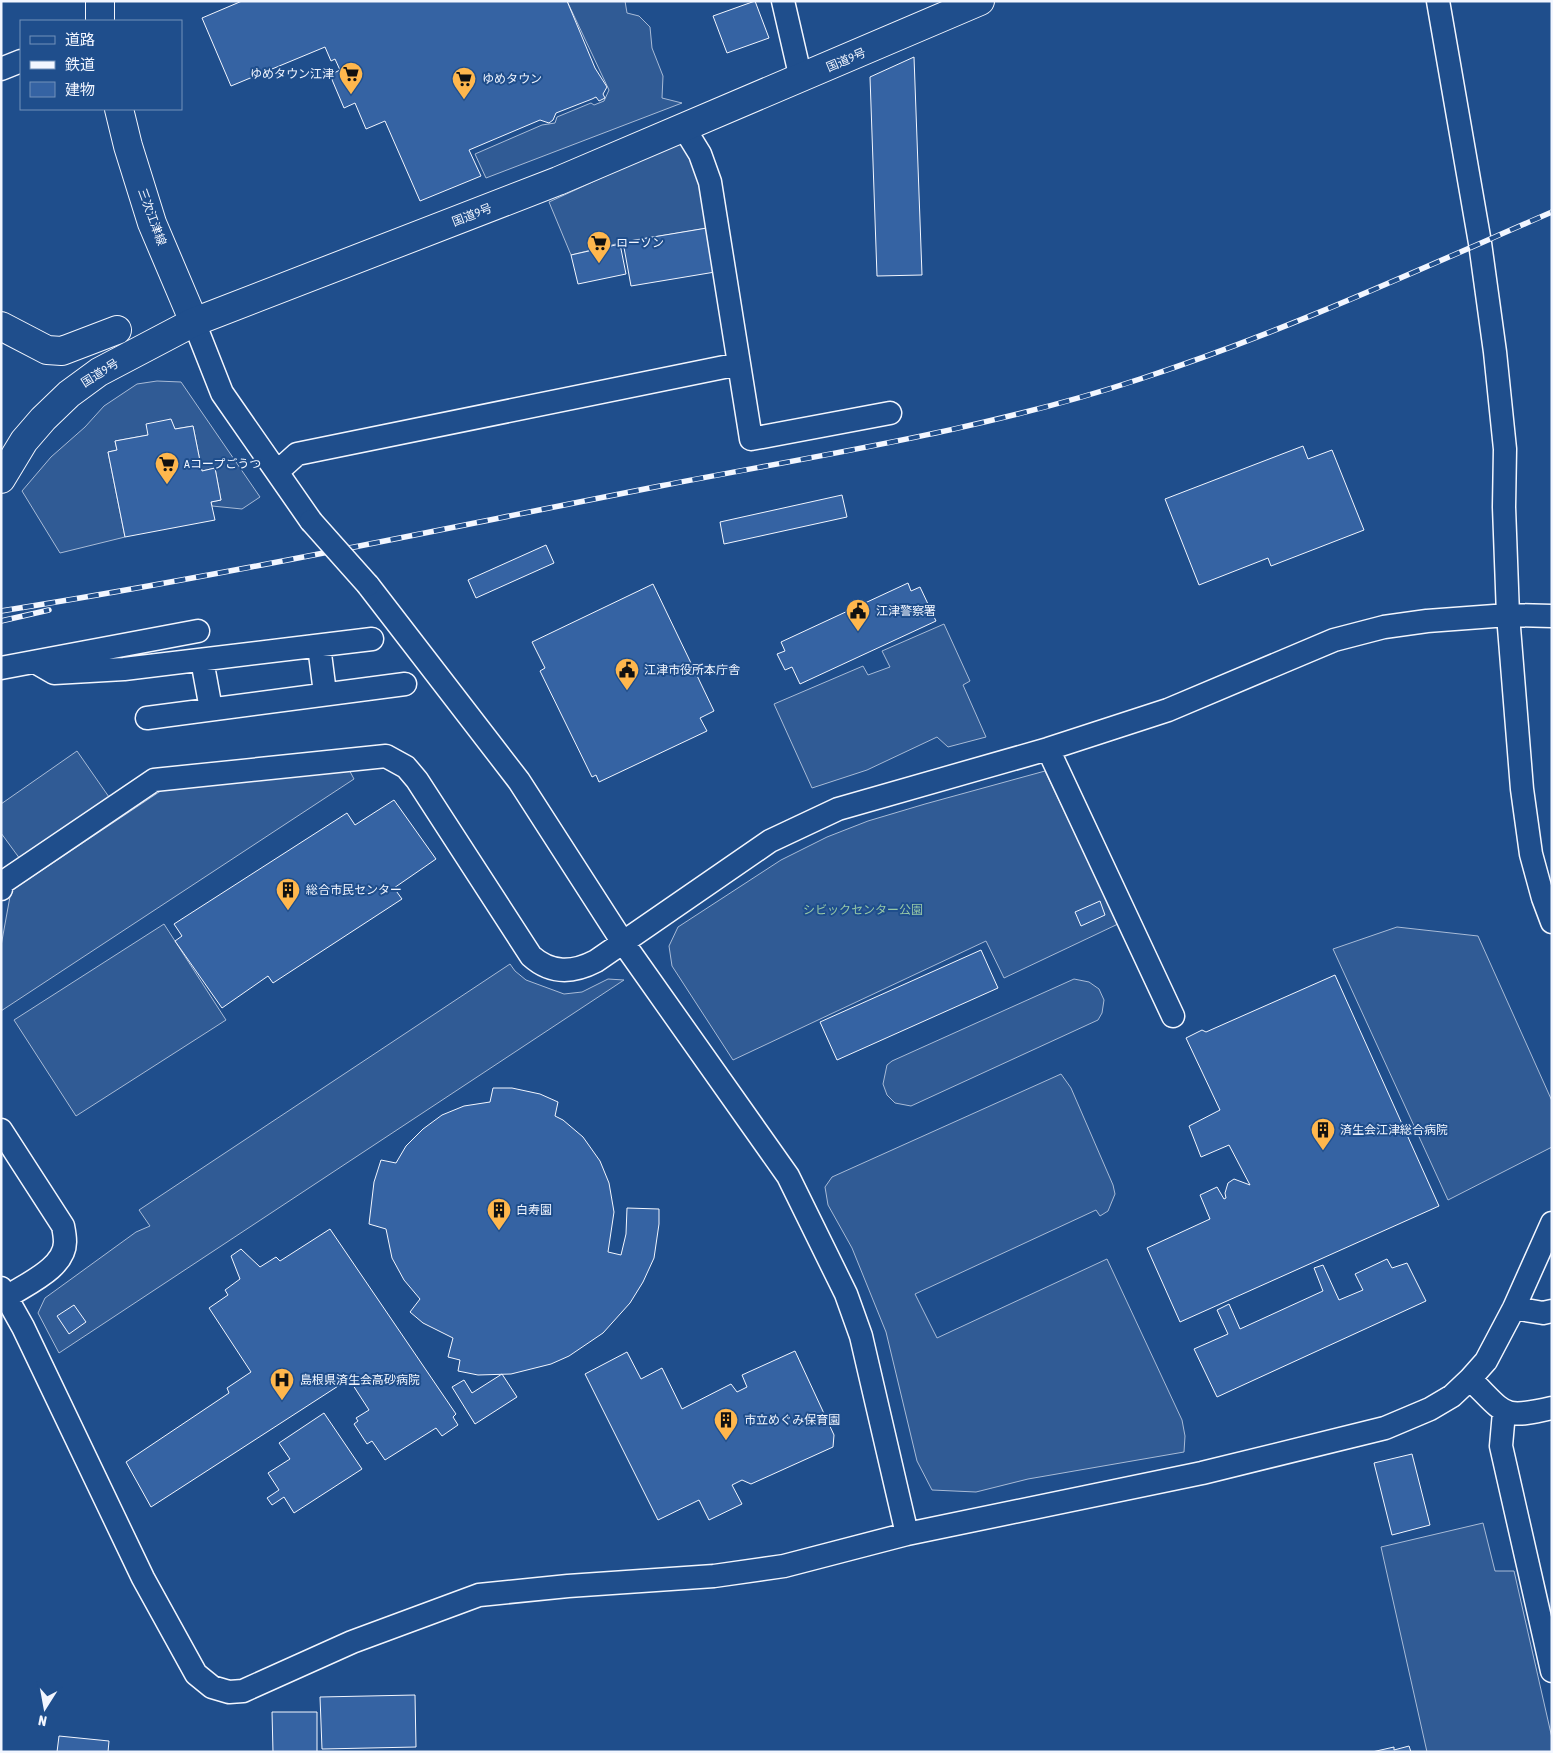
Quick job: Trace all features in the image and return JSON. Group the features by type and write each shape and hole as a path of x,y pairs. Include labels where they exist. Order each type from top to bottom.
{"main road":[{"path":"100,1 100,20"},
{"name":"国道9号","path":"1,479 24,441 69,394 98,372 194,322 558,181 801,79 980,1"},
{"name":"三次江津線","path":"119,110 128,146 152,224 194,322"},
{"path":"1,326 46,350 62,351 117,330"}],"street":[{"path":"783,1 801,79"},
{"path":"1438,1 1480,244 1495,352 1506,449 1504,507 1508,615 1522,789 1530,845 1543,898 1552,922"},
{"path":"1,69 20,60"},
{"path":"684,128 700,154 710,182 751,439 890,413"},
{"path":"194,322 222,392 311,521 368,585 519,781 622,941 788,1176 846,1294 861,1336 907,1534"},
{"path":"277,472 297,454 739,364"},
{"path":"1,889 2,883 154,780 386,756 406,767 417,780 531,956 538,962 559,970 579,968 596,961 622,941 770,841 838,809 1048,749 1168,710 1334,640 1384,627 1427,620 1508,615 1552,616"},
{"path":"1,668 198,631"},
{"path":"35,662 54,673 124,669 372,639"},
{"path":"319,646 325,693"},
{"path":"202,660 211,709"},
{"path":"147,718 325,693 405,684"},
{"path":"1048,749 1173,1016"},
{"path":"1,1130 63,1226 65,1243 62,1256 47,1271 4,1292 143,1578 196,1674 212,1687 229,1692 243,1691 352,1642 479,1595 568,1586 714,1576 784,1566 907,1534 1202,1473 1344,1440 1385,1428 1430,1409 1452,1396 1470,1380 1486,1361 1514,1308 1552,1223"},
{"path":"1514,1308 1543,1313 1552,1311"},
{"path":"1470,1380 1504,1412 1522,1415 1552,1408"},
{"path":"1504,1412 1501,1446 1552,1671"}],"shaded area":[{"path":"567,1 625,1 627,13 639,16 650,27 652,48 663,76 662,98 682,103 486,178 475,154 542,125 555,123 557,117 591,103 594,105 604,101 609,90"},
{"path":"684,140 698,159 707,228 624,242 571,255 549,202"},
{"path":"157,381 181,382 260,497 242,509 212,506 211,502 221,500 215,468 202,471 193,426 175,429 170,419 148,435 115,441 117,450 108,452 125,537 60,553 22,491 51,457 85,427 104,406 137,384"},
{"path":"944,624 970,681 963,685 986,737 948,747 937,737 867,770 812,788 774,704 863,666 868,675 890,667 882,651"},
{"path":"77,751 109,797 20,859 1,833 1,804"},
{"path":"347,766 354,779 1,1011 1,946 11,891 165,788"},
{"name":"シビックセンター公園","path":"1045,771 1118,924 1004,978 986,941 733,1060 672,966 669,946 678,927 781,860 827,837 868,821"},
{"path":"164,924 226,1020 76,1116 14,1020"},
{"path":"1397,927 1478,936 1552,1101 1552,1147 1448,1200 1333,949"},
{"path":"510,964 526,980 564,994 582,992 608,979 624,980 59,1353 38,1313 45,1298 136,1232 150,1226 139,1210"},
{"path":"1074,979 1089,982 1099,989 1104,1000 1102,1013 1098,1020 911,1106 895,1103 887,1095 883,1084 887,1065 892,1061"},
{"path":"1061,1074 1071,1088 1113,1185 1115,1194 1108,1211 1100,1216 1096,1210 915,1294 937,1338 1107,1259 1182,1420 1185,1436 1184,1452 1028,1479 976,1492 932,1490 917,1461 886,1332 852,1248 828,1205 825,1187 832,1177"},
{"path":"1483,1523 1495,1571 1514,1571 1552,1738 1552,1752 1427,1752 1381,1547"}],"building":[{"name":"ゆめタウン","path":"242,1 567,1 595,68 607,87 603,94 605,98 599,101 596,97 556,113 553,120 549,123 540,120 469,150 481,176 420,201 385,121 366,129 355,103 344,108 330,75 340,70 335,59 331,61 325,47 231,86 202,18"},
{"path":"755,1 769,38 727,53 713,16"},
{"path":"914,57 922,275 877,276 870,77"},
{"path":"707,228 715,272 631,286 623,242"},
{"name":"ローソン","path":"620,244 626,274 578,284 571,255"},
{"name":"Aコープごうつ","path":"171,419 175,429 193,426 202,471 215,468 221,500 211,502 215,520 125,537 108,452 117,450 115,441 148,435 146,424"},
{"path":"1303,446 1308,459 1332,450 1364,530 1271,566 1268,558 1199,585 1165,499"},
{"path":"842,495 847,517 724,544 720,522"},
{"path":"546,545 554,563 476,598 468,580"},
{"name":"江津警察署","path":"908,583 911,591 920,587 936,621 800,684 792,667 785,670 777,654 785,651 781,642"},
{"name":"江津市役所本庁舎","path":"653,584 714,711 700,718 707,731 599,782 596,775 592,777 540,671 545,668 532,642"},
{"name":"総合市民センター","path":"394,800 436,859 394,888 402,899 273,983 268,976 222,1008 175,941 182,936 174,924 347,813 355,825"},
{"path":"1100,901 1105,915 1081,926 1075,912"},
{"path":"981,950 998,988 837,1060 820,1022"},
{"name":"済生会江津総合病院","path":"1335,975 1439,1206 1180,1322 1147,1248 1210,1219 1200,1195 1217,1187 1224,1199 1226,1198 1225,1193 1228,1183 1234,1179 1250,1185 1229,1145 1201,1157 1189,1126 1220,1110 1186,1038 1202,1030 1206,1032"},
{"name":"白寿園","path":"493,1088 512,1088 540,1094 558,1102 555,1116 563,1120 583,1137 600,1161 609,1183 614,1212 608,1252 621,1255 626,1234 627,1208 659,1209 659,1224 654,1258 643,1282 630,1303 603,1333 569,1356 551,1364 511,1374 478,1375 458,1371 460,1360 448,1357 453,1338 423,1323 410,1312 420,1299 404,1280 392,1258 386,1229 369,1224 374,1182 381,1160 396,1163 406,1146 423,1129 442,1115 464,1106 490,1102"},
{"path":"330,1229 456,1414 453,1417 458,1425 442,1436 436,1428 385,1460 372,1441 367,1444 354,1424 358,1421 356,1418 369,1410 349,1379 151,1507 126,1462 229,1393 227,1388 251,1372 209,1308 228,1295 225,1290 240,1279 231,1256 241,1249 260,1267 276,1257 280,1261"},
{"path":"1387,1259 1392,1268 1407,1263 1426,1301 1217,1397 1194,1349 1228,1334 1217,1310 1229,1304 1240,1329 1323,1291 1314,1268 1323,1265 1339,1300 1363,1290 1355,1274"},
{"path":"74,1305 86,1322 69,1334 57,1316"},
{"name":"市立めぐみ保育園","path":"795,1351 834,1435 833,1447 751,1484 742,1480 732,1485 742,1504 709,1520 699,1500 658,1520 585,1374 627,1352 641,1379 662,1368 682,1409 731,1384 737,1392 747,1387 742,1375"},
{"path":"502,1374 517,1397 475,1424 452,1387 464,1380 472,1393"},
{"path":"324,1413 362,1469 294,1513 284,1497 272,1505 267,1498 279,1490 268,1473 290,1459 279,1443"},
{"path":"1412,1454 1430,1525 1392,1535 1374,1463"},
{"path":"415,1695 416,1747 322,1749 320,1697"},
{"path":"272,1712 317,1712 317,1752 273,1752"},
{"path":"59,1736 109,1741 108,1752 57,1752"},
{"path":"1409,1746 1411,1752 1372,1752 1394,1747 1394,1750"}],"railway":[{"path":"1,611 331,552 902,440 1022,413 1140,379 1245,342 1399,279 1552,212"},
{"path":"1,621 49,610"}],"place":[{"name":"ゆめタウン江津","path":"351,95"},
{"name":"ゆめタウン","path":"464,100"},
{"name":"ローソン","path":"599,264"},
{"name":"Aコープごうつ","path":"167,485"},
{"name":"江津警察署","path":"858,632"},
{"name":"江津市役所本庁舎","path":"627,691"},
{"name":"総合市民センター","path":"288,911"},
{"name":"済生会江津総合病院","path":"1323,1151"},
{"name":"白寿園","path":"499,1231"},
{"name":"島根県済生会高砂病院","path":"282,1401"},
{"name":"市立めぐみ保育園","path":"726,1441"}]}
